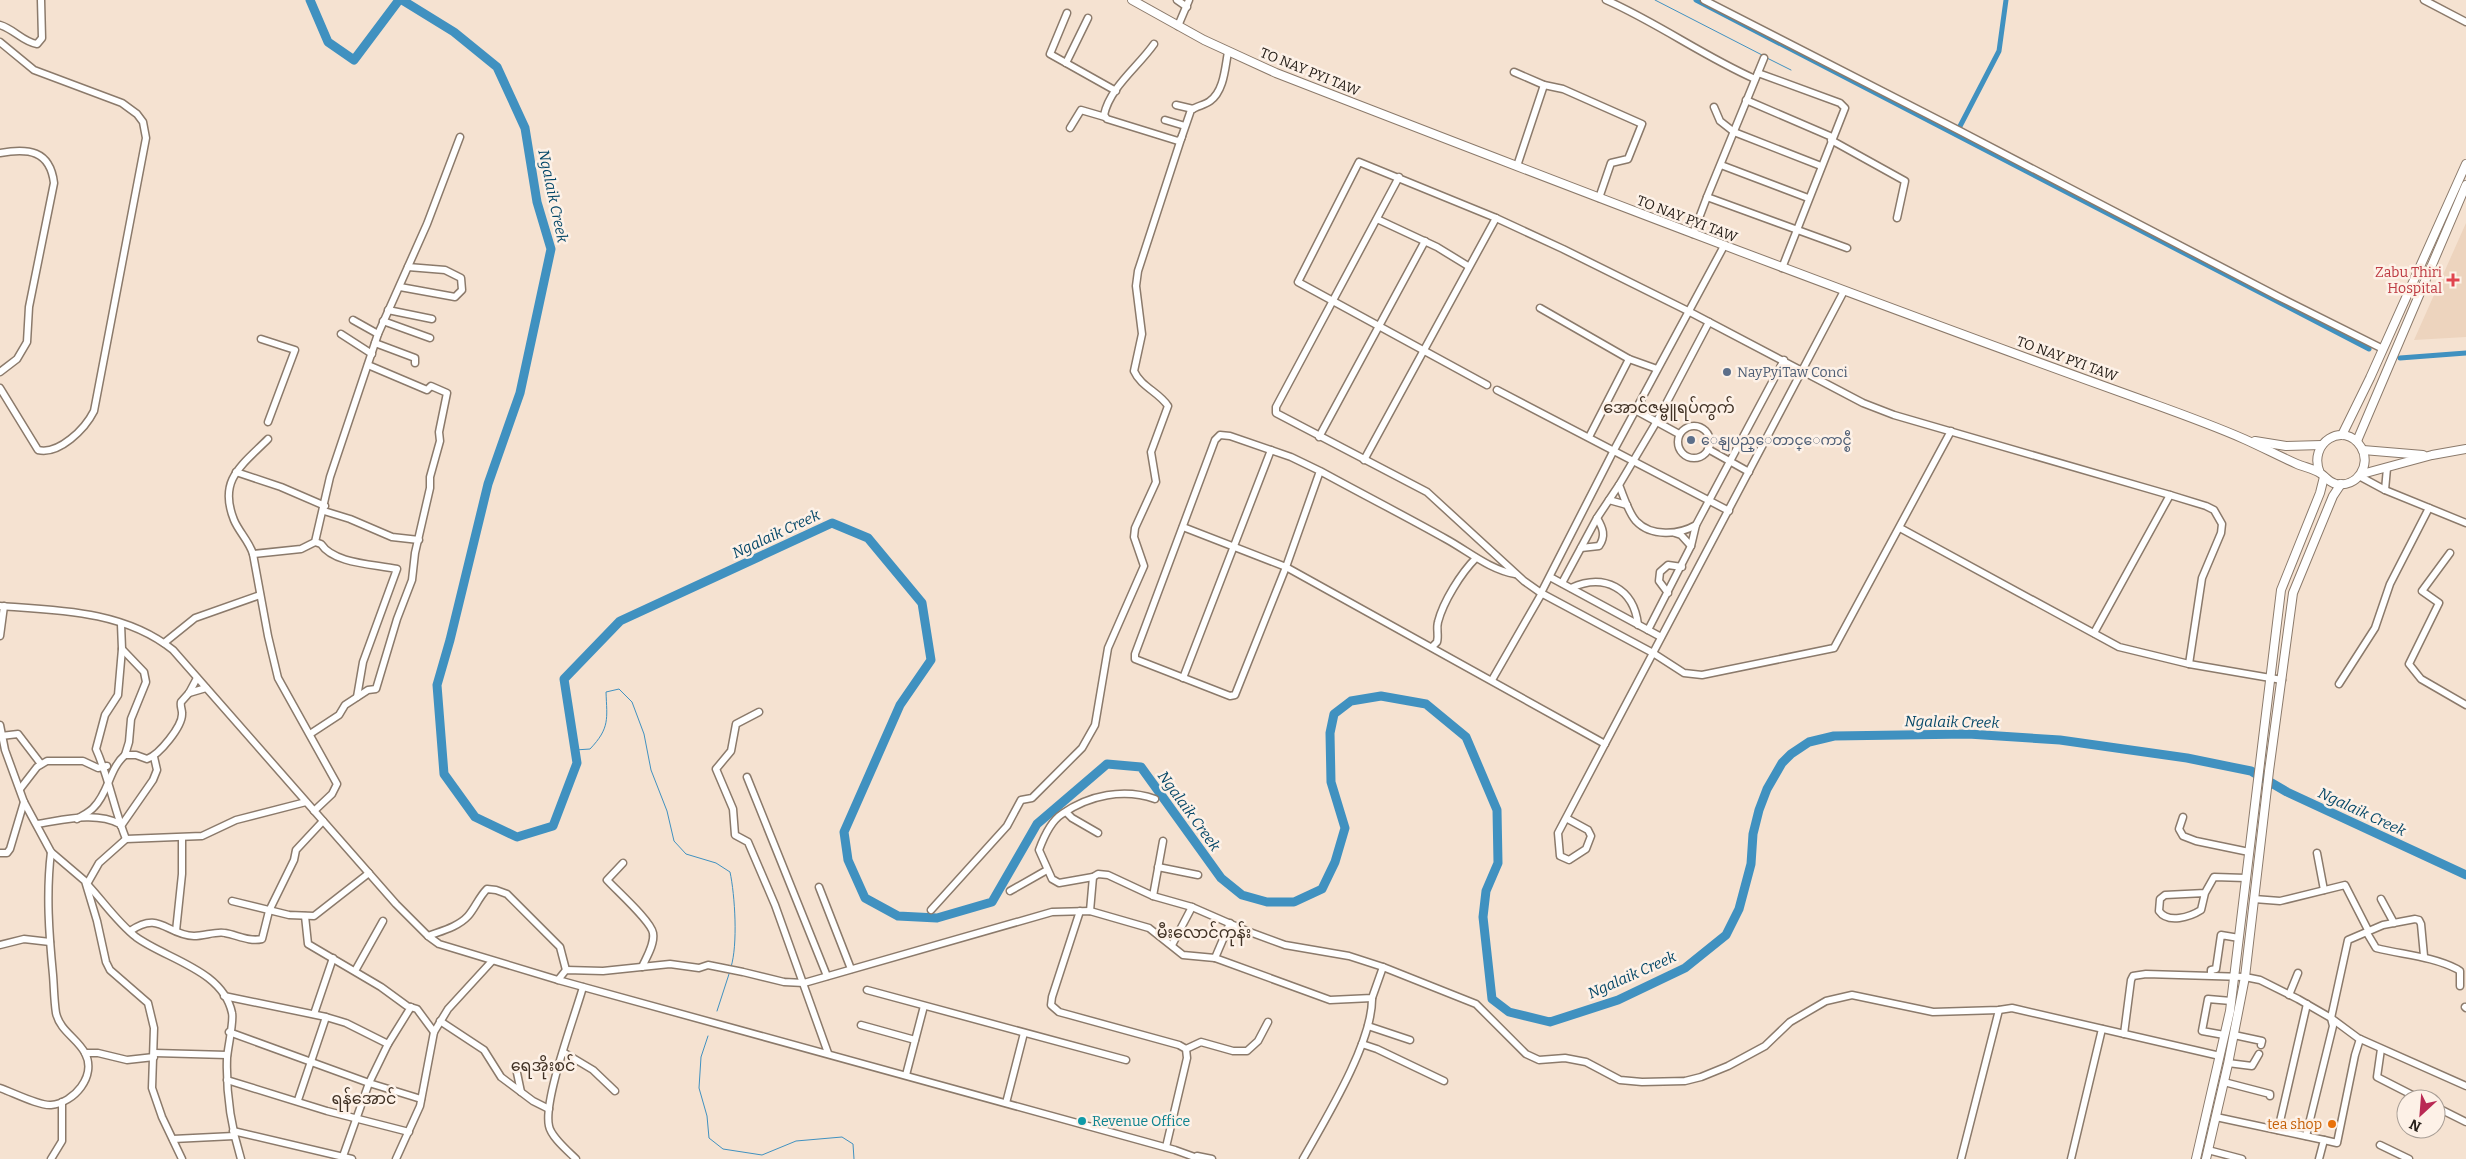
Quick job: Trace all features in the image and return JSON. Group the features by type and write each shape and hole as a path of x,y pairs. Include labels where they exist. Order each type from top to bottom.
{"main road":[{"name":"TO NAY PYI TAW","path":"1132,0 1228,52 1724,246 2168,409 2243,439"},
{"path":"2342,436 2466,164"},
{"path":"2357,441 2466,185"},
{"path":"2342,436 2357,441 2363,450 2365,465 2360,475 2352,482 2341,484 2243,439 2286,446 2322,444 2331,438 2342,436"},
{"path":"2196,1159 2231,1001 2268,680 2281,590 2320,493 2322,475 2316,458 2322,444"},
{"path":"2360,475 2432,455 2466,449"},
{"path":"2363,450 2432,455"},
{"path":"2206,1159 2245,977 2269,771 2293,593 2333,496 2341,484"}],"street":[{"path":"0,25 9,28 32,44 37,44 42,38 41,0"},
{"path":"1176,0 1188,3 1178,26"},
{"path":"1606,0 1634,12 1709,57 1757,76 1844,105 1845,110 1831,139 1782,268"},
{"path":"1704,0 1959,130 2204,259 2383,349"},
{"path":"2424,0 2466,22"},
{"path":"1067,13 1049,52 1116,91"},
{"path":"1066,63 1088,18"},
{"path":"0,42 34,70 122,103 137,114 143,122 146,138 94,411 89,421 51,451 38,450 0,388"},
{"path":"1105,117 1105,111 1116,91 1144,59 1154,44"},
{"path":"1176,105 1193,109 1210,101 1216,95 1221,86 1228,52"},
{"path":"1693,234 1764,58"},
{"path":"1514,72 1544,85 1564,90 1642,124 1628,160 1611,163 1599,198"},
{"path":"1517,166 1544,85"},
{"path":"1746,100 1831,139 1905,181 1897,218"},
{"path":"1714,107 1720,121 1734,132 1821,166"},
{"path":"931,910 1007,826 1021,800 1032,798 1082,748 1095,725 1108,648 1144,566 1134,536 1134,528 1156,482 1150,452 1168,406 1163,399 1144,385 1134,371 1142,334 1136,286 1138,271 1185,126 1193,109"},
{"path":"1070,128 1081,110 1178,141 1182,136"},
{"path":"1165,120 1185,126"},
{"path":"315,542 333,468 378,334 427,224 460,138"},
{"path":"0,152 14,150 38,154 46,160 52,171 54,183 29,307 27,342 17,359 0,372"},
{"path":"1487,384 1299,284 1298,280 1355,166 1359,162 1364,162 1496,218 1688,311 1803,370 1862,403 1951,432 2170,494 2214,510 2222,524 2202,578 2189,664"},
{"path":"1721,165 1808,198"},
{"path":"1399,178 1275,409 1278,415 1427,492 1515,574 1541,593 1653,652 1684,672 1702,675 1834,648 1951,432"},
{"path":"1707,197 1847,248"},
{"path":"1377,218 1425,241 1468,266"},
{"path":"1364,460 1468,266 1496,218"},
{"path":"1319,437 1425,241"},
{"path":"1492,680 1550,577 1635,410 1724,246"},
{"path":"400,286 455,297 462,290 461,278 445,270 408,267"},
{"path":"1566,818 1588,830 1591,836 1586,849 1569,860 1560,856 1557,836 1566,818 1653,652 1844,291"},
{"path":"1540,308 1628,359 1657,370"},
{"path":"388,310 432,319"},
{"path":"352,320 378,334"},
{"path":"383,321 430,338"},
{"path":"1562,583 1597,518 1635,461 1709,322"},
{"path":"341,334 372,354"},
{"path":"261,339 295,350 268,422"},
{"path":"375,343 415,358 414,362"},
{"path":"1589,437 1628,359"},
{"path":"1648,630 1682,567 1691,546 1696,525 1784,360"},
{"path":"310,734 339,716 342,709 368,690 376,689 397,619 412,580 424,506 430,488 430,477 440,441 439,432 447,393 431,386 426,390 368,365"},
{"path":"1497,390 1729,510"},
{"path":"1635,410 1679,434"},
{"path":"1688,426 1700,426 1708,433 1710,438 1708,450 1700,457 1695,458 1683,454 1678,445 1679,434 1688,426"},
{"path":"1320,471 1286,567 1235,695 1230,696 1134,657 1215,440 1220,435 1226,435 1271,450 1320,471 1448,540 1476,558 1515,574"},
{"path":"268,440 236,472 229,486 229,499 234,522 250,544 254,554 260,595 278,678 338,784 332,794 314,811"},
{"path":"1183,678 1271,450"},
{"path":"1708,450 1749,472"},
{"path":"2385,490 2384,483 2387,468"},
{"path":"236,472 293,492 324,509 392,537 419,540"},
{"path":"2360,475 2385,490 2466,523"},
{"path":"1619,485 1627,505 1637,522 1654,531 1681,535 1691,546"},
{"path":"2094,633 2170,494"},
{"path":"1609,500 1627,505"},
{"path":"2339,684 2375,628 2390,584 2429,508"},
{"path":"1581,548 1599,546 1603,540 1604,533 1597,518"},
{"path":"1675,533 1696,525"},
{"path":"1182,527 1286,567 1605,744"},
{"path":"1900,528 2094,633 2133,652 2268,680 2282,680"},
{"path":"254,554 301,549 315,542 321,544 326,551 335,556 397,569 363,662 356,699"},
{"path":"2450,554 2422,591 2439,603 2409,664 2422,679 2466,705"},
{"path":"1432,647 1437,642 1438,622 1442,613 1463,571 1476,558"},
{"path":"1668,593 1659,581 1660,572 1668,565 1682,567"},
{"path":"1550,577 1661,637"},
{"path":"1571,588 1583,582 1596,581 1605,583 1622,592 1630,597 1637,615 1638,625"},
{"path":"164,643 195,618 260,595"},
{"path":"0,636 2,606 75,611 121,624 164,643 369,873 428,936 454,950 1166,1147 1200,1159"},
{"path":"121,624 122,649 118,695 105,715 96,749 104,767 120,825 126,839"},
{"path":"2274,642 2286,644"},
{"path":"78,819 94,808 108,785 117,763 124,755 129,742 131,718 146,682 144,672 122,649"},
{"path":"124,755 129,754 147,759 154,757 179,724 182,714 180,702 189,693 197,678"},
{"path":"189,693 206,688"},
{"path":"759,712 736,724 731,751 716,770 733,808 735,835 748,842 804,983 828,1053"},
{"path":"0,725 1,736 24,802 51,852 86,882 130,930 147,944 197,971 211,981 224,996 232,1013 227,1055 227,1080 233,1133 241,1159"},
{"path":"1,736 18,734 41,764"},
{"path":"129,742 141,757"},
{"path":"20,789 41,764 47,762 88,762 99,756"},
{"path":"99,756 110,763 117,763"},
{"path":"120,825 153,780 157,770 154,757"},
{"path":"88,762 98,768 117,763"},
{"path":"747,777 826,976"},
{"path":"1155,798 1143,795 1108,794 1062,814 1050,828 1038,850 1052,880 1059,883 1092,877 1098,874 1108,875 1154,896 1192,907 1285,945 1349,956 1383,967 1476,1004 1526,1054 1539,1060 1565,1058 1586,1062 1620,1080 1642,1082 1685,1081 1728,1066 1765,1046 1797,1018 1826,1001 1852,995 1933,1012 2012,1008 2220,1056"},
{"path":"0,853 7,853 10,849 24,802"},
{"path":"86,882 99,863 126,839 202,836 236,820 306,802"},
{"path":"1066,812 1072,818 1098,833"},
{"path":"2183,817 2179,829 2183,836 2196,841 2248,852"},
{"path":"37,824 104,818 120,825"},
{"path":"130,930 139,924 154,922 194,936 227,933 242,938 262,939 270,911 294,860 296,850 324,821"},
{"path":"176,931 182,874 182,838"},
{"path":"1154,896 1163,841"},
{"path":"0,1088 49,1105 62,1102 77,1092 83,1084 88,1064 85,1053 59,1021 50,942 48,875 51,852"},
{"path":"2317,852 2324,890"},
{"path":"623,863 607,880 639,913 652,930 652,940 642,967"},
{"path":"1158,867 1198,875"},
{"path":"1010,891 1047,870"},
{"path":"232,901 270,911 305,916 316,915 369,873"},
{"path":"1090,911 1092,877"},
{"path":"2205,893 2165,895 2160,899 2159,911 2162,916 2179,919 2196,913 2201,910 2205,893 2214,877 2246,878"},
{"path":"86,882 106,962 116,976 133,988 148,1003 154,1028 152,1088 162,1116 182,1159"},
{"path":"2254,899 2280,901 2344,885 2376,948 2412,956 2424,956 2457,969 2460,972 2460,986"},
{"path":"819,887 851,969"},
{"path":"428,936 452,927 467,917 487,889 496,890 507,894 560,947 566,970"},
{"path":"2381,899 2394,923"},
{"path":"1172,945 1192,907"},
{"path":"1080,911 1051,1005 1058,1012 1180,1045 1186,1050 1187,1058 1166,1147"},
{"path":"566,970 604,971 670,964 699,968 708,965 784,982 804,983 1052,912 1090,911 1149,928 1183,955 1215,958 1330,1000 1372,998"},
{"path":"305,916 308,944 417,1009 434,1032"},
{"path":"2306,1136 2333,1026 2332,1018 2348,940 2394,923 2419,920 2424,956"},
{"path":"355,971 383,921"},
{"path":"1215,958 1230,922"},
{"path":"2211,975 2211,970 2216,969 2221,935 2239,938"},
{"path":"0,945 24,939 50,942"},
{"path":"314,1014 333,958"},
{"path":"396,1159 409,1132 421,1099 434,1032 448,1009 492,961"},
{"path":"1303,1159 1332,1108 1362,1044 1372,1014 1372,998 1383,967"},
{"path":"558,980 566,970"},
{"path":"2124,1034 2131,980 2134,976 2146,974 2245,977 2260,980 2307,1004 2332,1018 2360,1039 2466,1086"},
{"path":"2289,995 2298,974"},
{"path":"576,1159 549,1128 549,1109 563,1052 583,987"},
{"path":"867,990 1126,1060"},
{"path":"224,996 326,1017 346,1023 388,1044"},
{"path":"2224,1035 2202,1031 2208,1000 2231,1001"},
{"path":"2278,1130 2307,1004"},
{"path":"906,1075 924,1006"},
{"path":"342,1157 358,1118 359,1108 369,1083 388,1044 411,1007"},
{"path":"1961,1159 1999,1010"},
{"path":"298,1100 326,1017"},
{"path":"440,1021 484,1050 491,1058 501,1077 549,1109"},
{"path":"1186,1050 1201,1042 1233,1051 1246,1051 1258,1041 1268,1022"},
{"path":"861,1025 915,1040"},
{"path":"1368,1026 1410,1040"},
{"path":"2071,1159 2102,1028"},
{"path":"229,1032 369,1083 421,1099"},
{"path":"1006,1103 1024,1033"},
{"path":"2234,1035 2262,1041 2261,1045"},
{"path":"2216,1117 2337,1143 2360,1039"},
{"path":"1362,1044 1377,1049 1444,1081"},
{"path":"2381,1049 2377,1077 2400,1089"},
{"path":"563,1052 593,1070 615,1091"},
{"path":"85,1053 98,1053 127,1060 154,1055 227,1055"},
{"path":"2228,1063 2252,1066 2259,1054"},
{"path":"516,1068 521,1092"},
{"path":"227,1080 298,1100 327,1111 409,1132"},
{"path":"2224,1082 2270,1094 2270,1096"},
{"path":"51,1159 62,1141 62,1102"},
{"path":"2446,1112 2466,1122"},
{"path":"173,1139 233,1133 352,1159"},
{"path":"2319,1159 2324,1140"},
{"path":"2380,1145 2408,1159"},
{"path":"2208,1150 2242,1159"},
{"path":"1188,1154 1212,1159"}],"shaded area":[{"name":"Zabu Thiri Hospital","path":"2466,223 2466,337 2414,340"}],"waterway":[{"name":"Ngalaik Creek","path":"310,0 328,42 354,60 399,0"},
{"name":"Ngalaik Creek","path":"402,0 454,32 497,67 525,128 537,202 551,249 520,393 488,484 450,640 437,685 444,774 475,817 517,837 553,826 577,763 564,679 620,621 832,523 868,538 922,603 931,660 900,705 844,832 848,860 865,898 898,916 937,918 992,902 1037,824 1107,764 1141,767 1221,878 1242,895 1267,902 1294,902 1322,889 1335,862 1345,828 1331,782 1330,733 1334,714 1351,701 1381,696 1426,704 1466,737 1497,810 1498,863 1486,891 1483,917 1492,999 1509,1012 1550,1022 1618,1000 1685,968 1726,935 1739,909 1751,864 1753,834 1767,789 1782,763 1791,754 1809,742 1834,736 1968,734 2060,740 2187,758 2251,771 2287,792 2466,875"},
{"path":"1655,0 1764,56"},
{"path":"1696,0 2369,349"},
{"path":"1957,132 1999,51 2006,0"},
{"path":"1767,58 1791,70"},
{"path":"2400,358 2466,353"},
{"path":"575,750 590,749 596,742 606,723 606,692 619,689 632,702 644,734 651,770 667,811 674,841 686,854 716,863 730,872 735,920 731,967"},
{"path":"717,1011 730,971"},
{"path":"708,1036 701,1057 699,1088 707,1116 709,1138 723,1149 762,1155 796,1141 842,1137 853,1144 854,1159"}],"place":[{"name":"Zabu Thiri Hospital","path":"2453,280"},
{"name":"NayPyiTaw Conci","path":"1727,372"},
{"name":"ေနျပည္ေတာင္ေကာင္စီ","path":"1691,440"},
{"name":"Revenue Office","path":"1082,1121"},
{"name":"tea shop","path":"2332,1124"}],"district":[{"name":"အောင်ဇမ္ဗူရပ်ကွက်","path":"1669,407"},
{"name":"မီးလောင်ကုန်း","path":"1204,932"},
{"name":"ရေအိုးစင်","path":"543,1065"},
{"name":"ရန်အောင်","path":"364,1098"}]}
